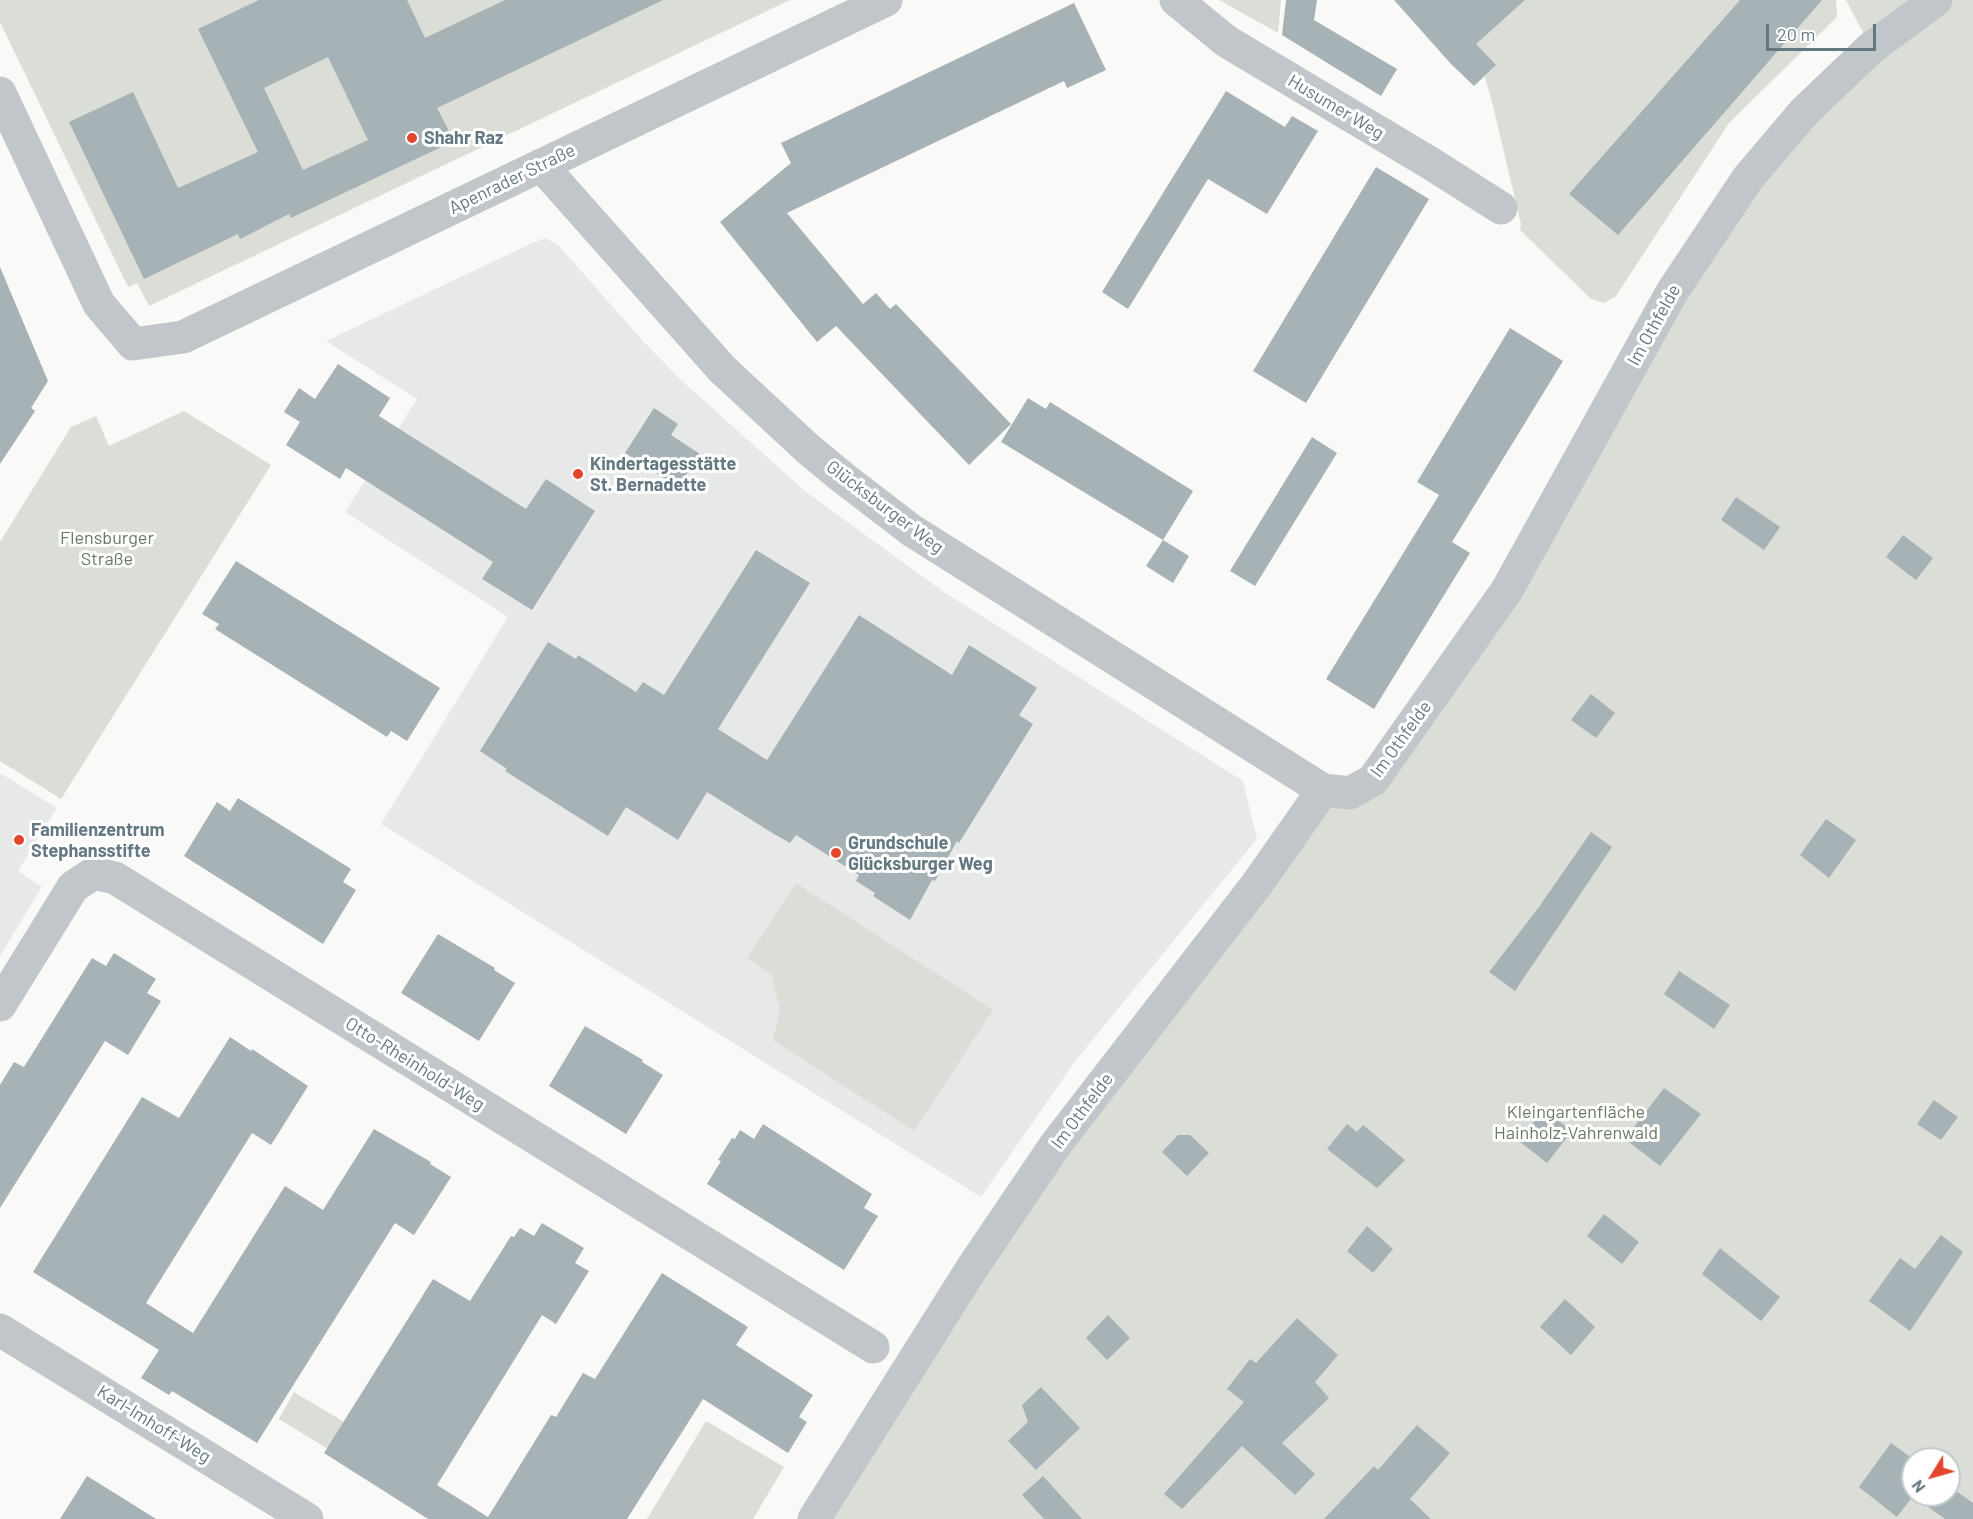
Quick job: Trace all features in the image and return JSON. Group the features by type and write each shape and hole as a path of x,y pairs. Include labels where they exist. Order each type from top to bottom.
{"street":[{"name":"Apenrader Straße","path":"0,93 99,304 133,344 183,337 886,0"},
{"name":"Husumer Weg","path":"1176,0 1226,41 1501,208"},
{"name":"Im Othfelde","path":"814,1519 972,1268 1056,1144 1257,884 1323,790 1350,793 1373,780 1507,590 1672,292 1748,178 1804,112 1862,56 1936,0"},
{"name":"Glücksburger Weg","path":"542,165 722,369 807,448 842,477 911,530 1323,790"},
{"name":"Otto-Rheinhold-Weg","path":"0,1005 73,887 94,873 115,878 873,1347"},
{"name":"Karl-Imhoff-Weg","path":"0,1330 307,1519"}],"shaded area":[{"name":"Grundschule Glücksburger Weg","path":"546,238 560,247 641,339 682,381 806,492 944,592 1243,781 1257,839 1076,1060 981,1197 381,824 508,617 345,512 417,399 326,341"},
{"name":"Familienzentrum Stephansstifte","path":"0,773 57,808 18,871 42,887 0,956"}],"green space":[{"path":"0,0 790,0 149,306 137,283 128,287 0,22"},
{"path":"1219,0 1281,0 1278,33"},
{"path":"1463,0 1836,0 1837,17 1729,123 1616,296 1604,303 1591,299 1520,230 1521,224 1492,102"},
{"name":"Kleingartenfläche Hainholz-Vahrenwald","path":"1846,0 1973,0 1973,1519 814,1519 1323,790 1373,780 1672,292 1871,48"},
{"name":"Flensburger Straße","path":"184,411 271,465 61,799 0,761 0,542 71,427 96,416 109,446"},
{"path":"796,883 993,1010 914,1131 773,1040 780,1010 771,974 747,958"},
{"path":"294,1392 354,1428 338,1455 279,1419"},
{"path":"706,1421 784,1467 753,1519 647,1519"}],"building":[{"path":"259,0 407,0 425,38 505,0 663,0 437,108 454,141 291,218 289,214 240,239 238,234 144,279 69,122 133,92 178,188 258,152 198,29","holes":["328,57 368,140 303,170 264,88"]},
{"path":"1286,0 1317,0 1314,20 1397,69 1381,96 1282,35"},
{"path":"1394,0 1525,0 1476,44 1496,65 1474,86 1451,64"},
{"path":"1740,0 1822,0 1618,235 1569,194"},
{"path":"1074,3 1106,70 1067,88 1064,81 787,213 863,304 876,293 890,309 896,304 1011,424 969,465 836,326 817,342 720,222 791,163 781,143"},
{"path":"1226,91 1285,127 1292,116 1318,131 1267,214 1208,179 1128,309 1102,292"},
{"path":"1376,167 1429,199 1306,403 1253,371"},
{"path":"0,267 48,381 31,408 35,411 0,464"},
{"path":"1510,328 1563,361 1452,542 1470,553 1374,709 1326,679 1439,495 1417,482"},
{"path":"338,364 390,398 379,416 526,509 546,479 595,511 532,610 482,579 493,562 346,468 340,479 286,445 300,422 284,412 299,388 315,399"},
{"path":"1028,398 1046,409 1050,402 1193,491 1163,540 1001,442"},
{"path":"654,408 678,424 671,435 700,454 678,487 625,453"},
{"path":"1312,437 1337,453 1255,586 1230,571"},
{"path":"1736,497 1780,527 1764,550 1721,520"},
{"path":"1903,535 1933,558 1916,580 1886,557"},
{"path":"1163,540 1189,556 1173,583 1146,566"},
{"path":"756,550 810,583 718,729 767,760 859,615 952,675 969,645 1037,688 1019,715 1033,724 959,843 957,841 935,881 932,880 910,920 873,896 875,893 856,881 859,875 796,835 790,843 707,792 678,840 626,807 608,836 505,771 507,769 480,751 548,642 576,659 578,655 636,692 643,682 664,695"},
{"path":"236,561 440,688 407,741 391,731 387,737 215,629 219,624 202,614"},
{"path":"1591,694 1615,713 1596,738 1571,720"},
{"path":"238,798 351,869 343,882 356,890 323,944 184,856 217,802 230,811"},
{"path":"1826,819 1856,840 1829,878 1800,855"},
{"path":"1591,832 1612,847 1515,991 1489,972 1539,907"},
{"path":"438,934 495,968 494,970 515,983 479,1041 401,993"},
{"path":"114,953 156,979 147,993 161,1001 128,1055 105,1041 0,1208 0,1085 14,1062 24,1067 92,958 106,966"},
{"path":"1679,971 1730,1005 1714,1029 1664,994"},
{"path":"585,1026 643,1060 642,1062 663,1075 626,1134 549,1086"},
{"path":"230,1037 308,1086 271,1145 252,1133 146,1303 193,1333 285,1186 323,1210 374,1129 431,1162 430,1164 451,1177 414,1235 395,1223 257,1443 172,1391 169,1395 141,1378 159,1350 33,1272 142,1097 179,1118"},
{"path":"1664,1088 1701,1114 1660,1166 1625,1139"},
{"path":"1934,1100 1958,1117 1941,1140 1917,1124"},
{"path":"1544,1109 1572,1131 1547,1163 1519,1141"},
{"path":"763,1124 872,1194 864,1208 878,1216 844,1270 707,1184 732,1138 735,1139 740,1130 754,1139"},
{"path":"1347,1124 1357,1132 1363,1125 1405,1160 1377,1188 1327,1149"},
{"path":"1178,1135 1190,1135 1209,1153 1187,1176 1162,1152"},
{"path":"1604,1214 1639,1242 1622,1264 1587,1236"},
{"path":"542,1223 584,1248 575,1263 589,1271 556,1324 542,1315 437,1485 488,1517 551,1415 556,1417 583,1373 595,1379 662,1273 748,1327 736,1345 813,1395 799,1417 807,1422 788,1453 703,1399 627,1519 428,1519 324,1453 433,1279 470,1301 511,1236 514,1237 520,1228 534,1236"},
{"path":"1367,1226 1393,1249 1373,1273 1347,1251"},
{"path":"1941,1235 1963,1252 1910,1331 1869,1301 1900,1258 1915,1269"},
{"path":"1720,1248 1780,1297 1761,1321 1702,1274"},
{"path":"1565,1299 1595,1327 1571,1355 1540,1327"},
{"path":"1108,1315 1130,1338 1107,1360 1086,1338"},
{"path":"1297,1318 1338,1355 1315,1382 1329,1398 1282,1443 1315,1474 1295,1495 1242,1446 1182,1509 1164,1494 1244,1402 1227,1389 1250,1359 1256,1363"},
{"path":"1041,1387 1080,1428 1036,1470 1008,1441 1028,1422 1022,1405"},
{"path":"1417,1425 1450,1453 1410,1499 1431,1519 1324,1519 1374,1466 1378,1470"},
{"path":"1891,1443 1901,1450 1901,1507 1905,1507 1897,1517 1859,1487"},
{"path":"87,1476 121,1497 156,1519 60,1519"},
{"path":"1043,1476 1082,1519 1044,1519 1022,1495"},
{"path":"1961,1494 1973,1503 1973,1519 1945,1519 1928,1507 1961,1507"}],"place":[{"name":"Shahr Raz","path":"412,138"},
{"name":"Kindertagesstätte St. Bernadette","path":"578,474"},
{"name":"Familienzentrum Stephansstifte","path":"19,840"},
{"name":"Grundschule Glücksburger Weg","path":"836,853"}]}
